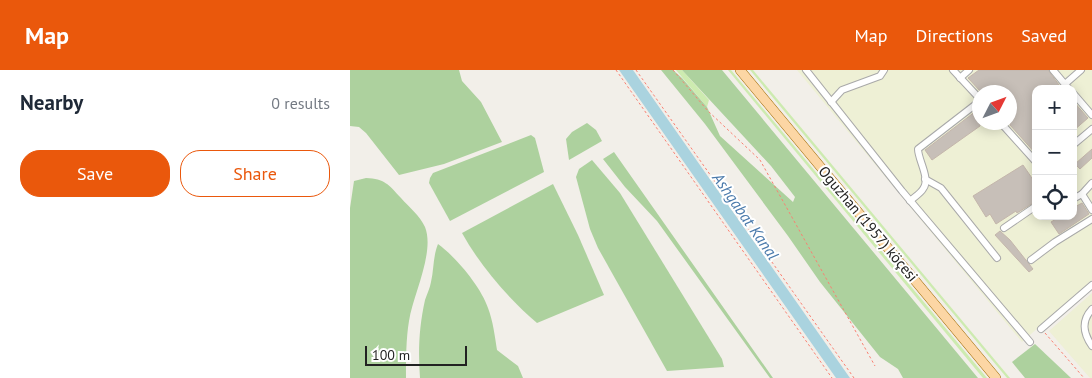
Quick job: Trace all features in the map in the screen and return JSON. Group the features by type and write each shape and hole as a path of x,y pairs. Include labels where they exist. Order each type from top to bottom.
{"main road":[{"name":"Oguzhan (1957) köçesi","path":"740,70 996,378"}],"lane":[{"path":"806,70 910,201 1030,342"},
{"path":"831,102 842,90 880,76 884,70"},
{"path":"953,70 972,91"},
{"path":"960,78 969,70"},
{"path":"1053,70 1066,85"},
{"path":"1068,85 1081,70"},
{"path":"1077,98 1092,115"},
{"path":"910,201 923,190 925,179 918,149 972,106"},
{"path":"1077,142 1092,129"},
{"path":"1007,130 1032,158"},
{"path":"925,179 941,188 997,258"},
{"path":"1077,197 1092,183"},
{"path":"1082,194 1092,210"},
{"path":"1004,228 1032,209"},
{"path":"1031,260 1055,242 1092,219"},
{"path":"1041,329 1092,285"},
{"path":"1092,309 1085,318 1084,331 1092,346"}],"path":[{"path":"616,70 832,378"},
{"path":"636,70 854,378"},
{"path":"673,70 708,111 760,160 875,366"},
{"path":"1041,329 1084,378"}],"green space":[{"path":"350,70 459,70 462,81 481,102 502,142 444,164 399,175 366,133 359,127 350,126"},
{"path":"661,70 673,70 682,78 707,107 720,136 793,202 795,197 771,166 682,70 722,70 978,378 903,378 898,369 880,357 820,282 705,124"},
{"path":"676,70 682,70 709,100 707,107"},
{"path":"728,70 731,70 987,378 983,378"},
{"path":"750,70 753,70 1010,378 1007,378"},
{"path":"797,70 1092,70 1092,280 1022,342"},
{"path":"587,123 596,130 602,141 569,160 566,139 572,132"},
{"path":"531,135 535,138 544,172 450,221 429,183 433,173"},
{"path":"614,152 773,378 770,378 657,221 625,187 603,159"},
{"path":"592,160 620,193 722,359 724,367 667,371 598,248 590,229 576,177 579,169"},
{"path":"366,178 382,181 393,189 420,219 425,227 427,237 425,261 409,321 406,378 350,378 350,208 354,181"},
{"path":"553,184 604,295 537,323 496,281 462,233"},
{"path":"438,244 460,264 480,291 490,313 497,350 518,366 523,378 420,378 421,320 431,284"},
{"path":"1092,293 1092,378 1090,378 1049,331"},
{"path":"1035,344 1071,378 1025,378 1012,362"}],"water":[{"path":"619,70 633,70 850,378 836,378"}],"building":[{"path":"979,70 1048,70 1059,85 1032,85 1032,150 1014,130 1017,130 1017,85 974,85 968,78"},
{"path":"1077,106 1088,118 1077,128"},
{"path":"972,114 972,130 974,130 932,160 925,150"},
{"path":"1092,149 1092,158 1080,169 1077,166 1077,162"},
{"path":"1023,165 1032,178 1032,204 996,224 990,214 986,217 973,196"},
{"path":"1082,203 1089,214 1059,234 1051,222 1054,220 1077,220 1077,206"},
{"path":"1000,231 1010,240 1033,269 1029,272 995,235"}],"water label":[{"name":"Ashgabat Kanal","path":"746,216"}]}
